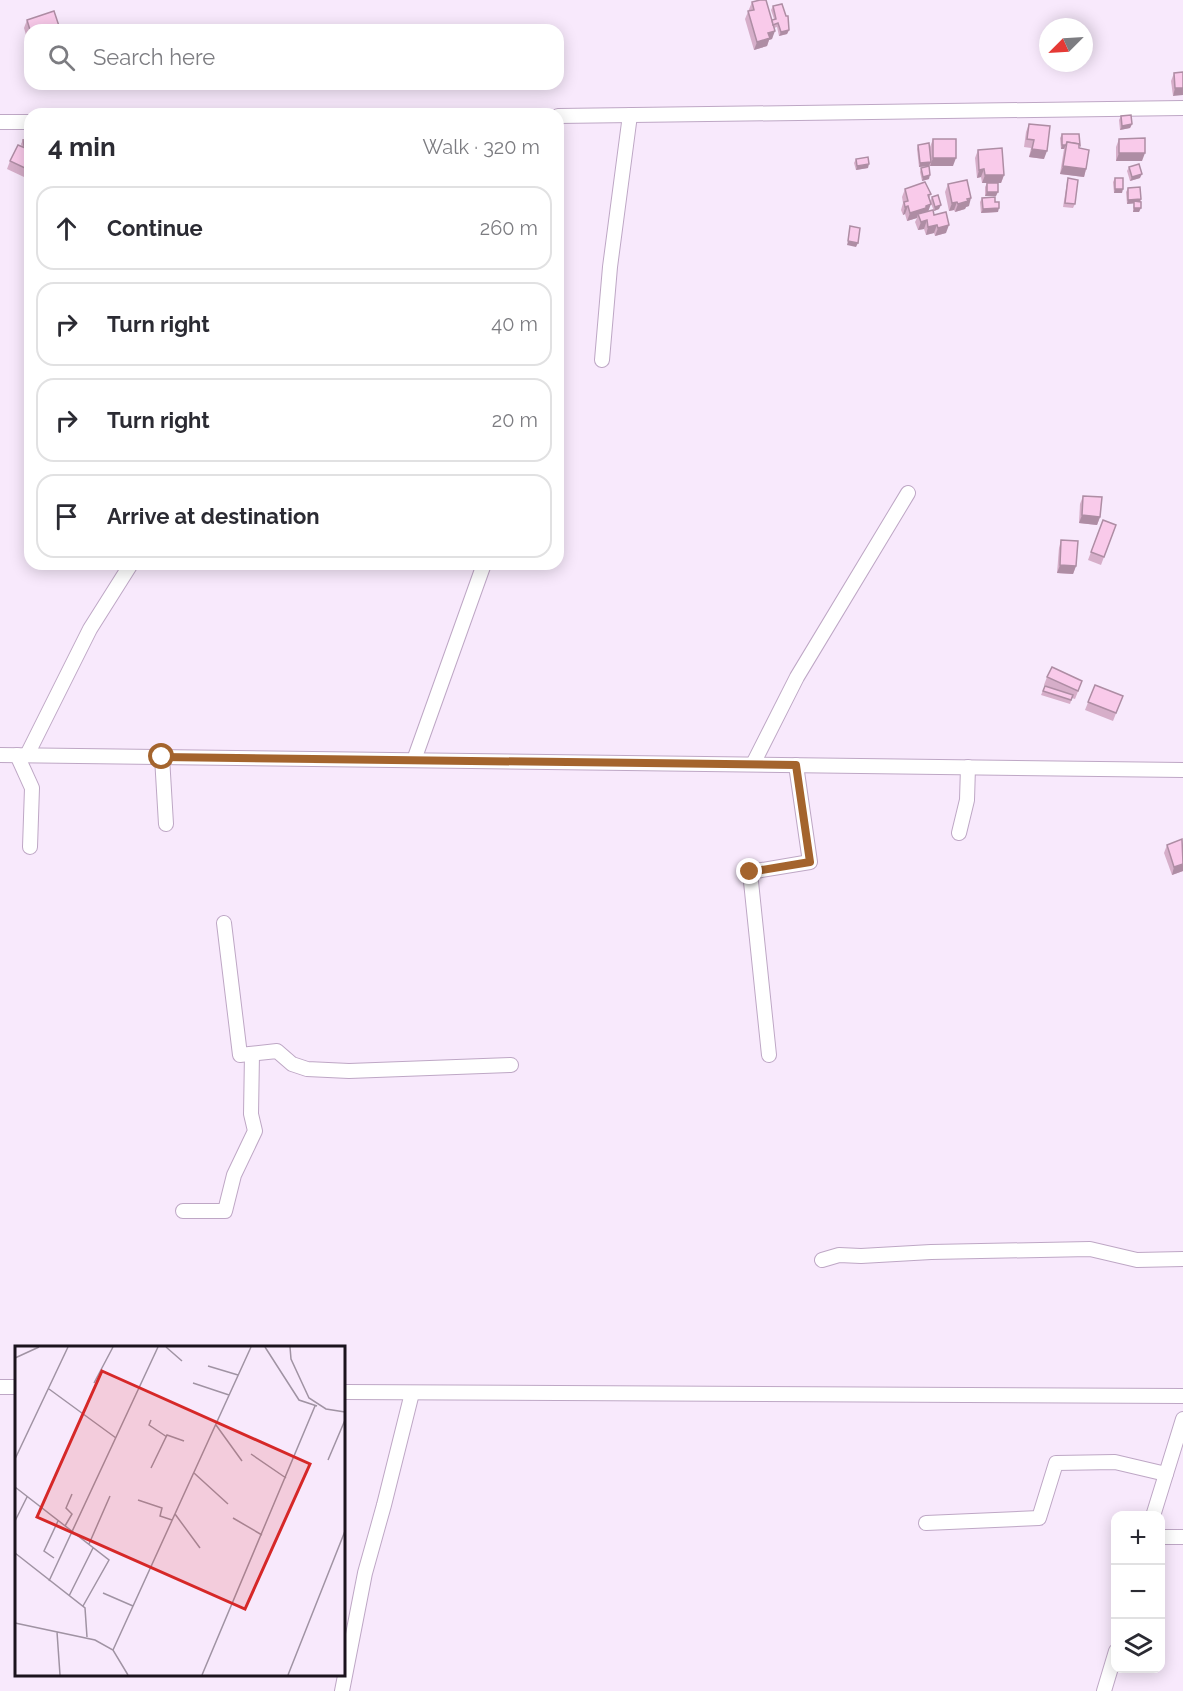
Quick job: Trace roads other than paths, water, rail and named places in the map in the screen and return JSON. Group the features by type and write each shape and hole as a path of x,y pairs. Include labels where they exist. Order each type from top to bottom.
{"street":[{"path":"564,116 1183,108"},
{"path":"602,360 610,267 630,115"},
{"path":"0,123 24,122"},
{"path":"753,764 797,677 908,493"},
{"path":"30,847 32,788 22,755 90,629 127,570"},
{"path":"414,760 482,570"},
{"path":"0,755 1183,770"},
{"path":"162,757 166,824"},
{"path":"769,1055 750,872 810,862 796,765"},
{"path":"959,833 967,800 968,767"},
{"path":"224,923 240,1055 276,1051 292,1064 307,1069 349,1071 511,1065"},
{"path":"183,1211 225,1211 234,1174 255,1131 251,1114 252,1054"},
{"path":"822,1260 839,1255 1090,1249 1137,1260 1183,1259"},
{"path":"345,1392 1183,1396"},
{"path":"345,1676 365,1573 412,1393"},
{"path":"1154,1511 1183,1419"},
{"path":"926,1523 1039,1518 1056,1463 1115,1462 1166,1474"},
{"path":"1165,1537 1183,1537"},
{"path":"1104,1691 1111,1668"},
{"path":"342,1691 345,1676"}]}
